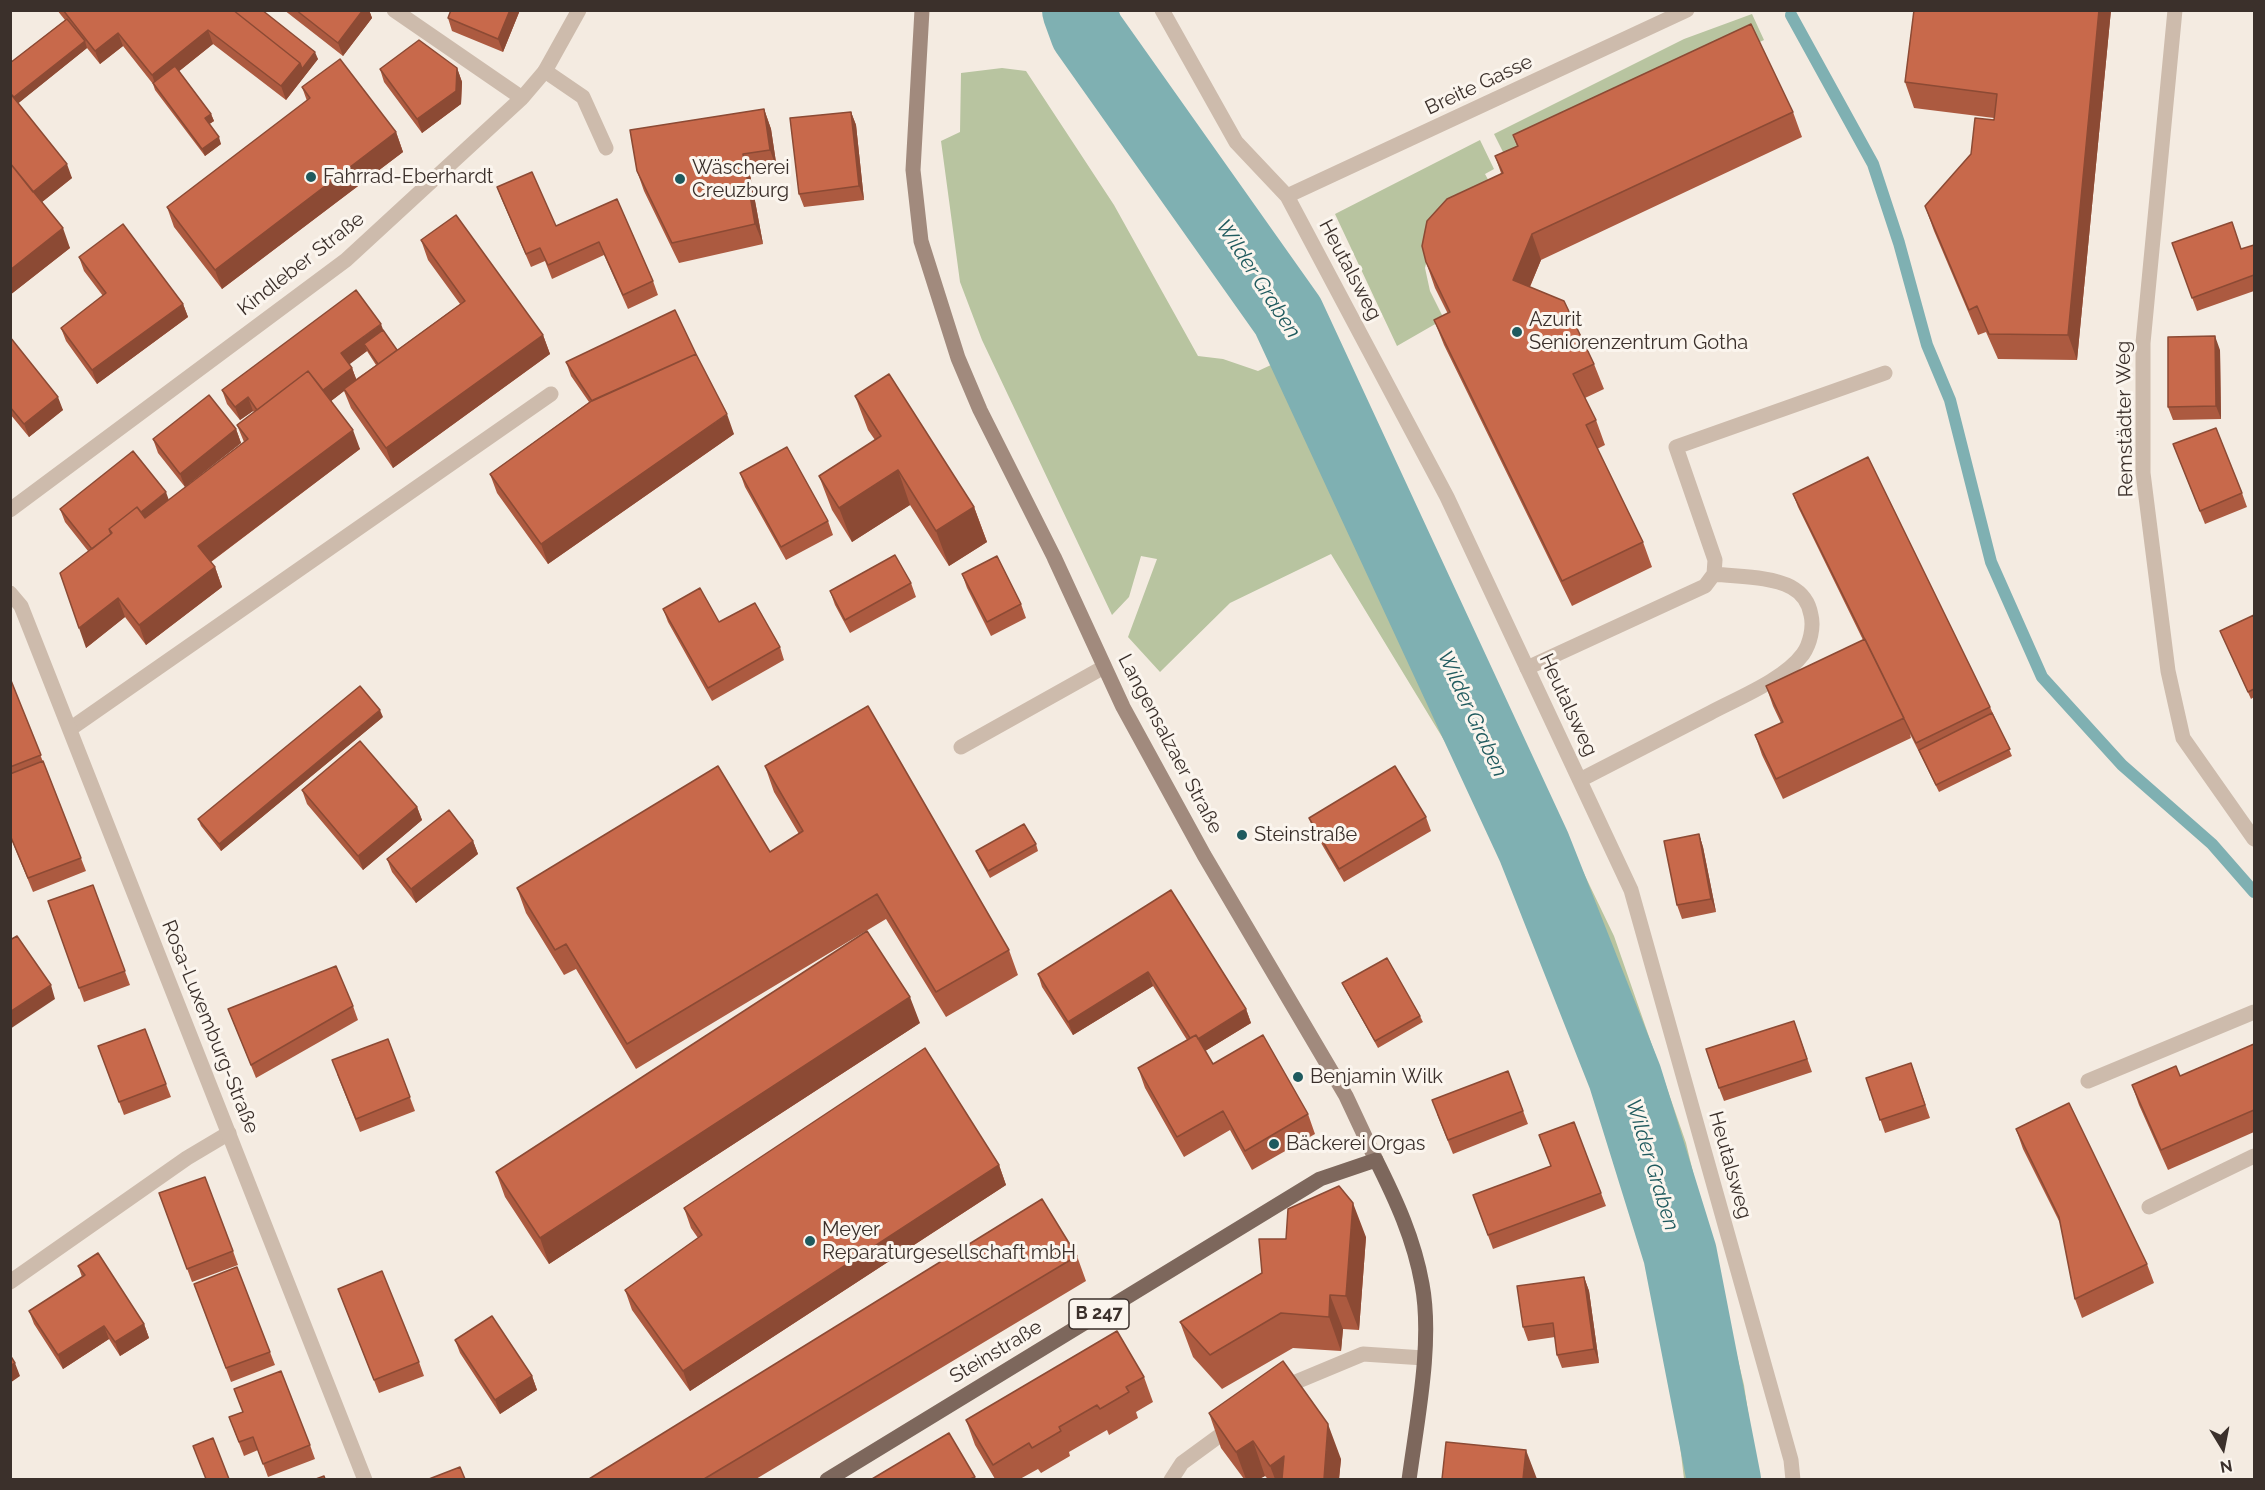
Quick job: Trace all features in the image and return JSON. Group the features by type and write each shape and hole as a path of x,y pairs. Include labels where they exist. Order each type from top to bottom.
{"main road":[{"name":"Langensalzaer Straße","path":"1376,1160 1397,1200 1412,1240 1423,1285 1426,1320 1424,1358 1409,1479"},
{"name":"Steinstraße","path":"827,1479 1320,1179 1376,1160"}],"street":[{"path":"394,10 522,98"},
{"name":"Kindleber Straße","path":"10,510 346,260 522,98 545,71 579,10"},
{"name":"Langensalzaer Straße","path":"922,10 913,170 921,241 958,358 1123,707 1204,855 1346,1096 1376,1160"},
{"name":"Heutalsweg","path":"1162,10 1236,142 1287,196 1447,497 1631,890 1791,1460 1792,1479"},
{"name":"Breite Gasse","path":"1287,196 1687,10"},
{"name":"Remstädter Weg","path":"2175,10 2143,343 2143,473 2168,671 2183,738 2254,838"},
{"path":"545,71 584,97 606,148"},
{"path":"1527,668 1705,586 1714,574 1715,560 1676,447 1885,373"},
{"path":"70,729 551,394"},
{"path":"1580,780 1755,690 1785,671 1803,654 1810,638 1813,620 1809,606 1799,591 1765,580 1714,574"},
{"name":"Rosa-Luxemburg-Straße","path":"10,593 21,606 365,1479"},
{"path":"961,747 1104,667"},
{"path":"2088,1081 2254,1012"},
{"path":"10,1282 187,1158 229,1133"},
{"path":"2149,1207 2254,1156"},
{"path":"1264,1404 1291,1384 1364,1354 1424,1358"},
{"path":"1171,1479 1182,1463 1246,1417"}],"green space":[{"path":"1752,14 1764,40 1508,162 1494,134 1684,39"},
{"path":"1002,68 1026,71 1114,205 1198,356 1223,359 1258,371 1327,339 1614,936 1686,1143 1744,1385 1758,1479 1684,1479 1658,1261 1607,1097 1521,867 1331,554 1230,603 1160,672 1128,637 1157,559 1141,556 1129,597 1112,615 982,340 960,282 941,141 960,132 961,73"},
{"path":"1480,140 1494,169 1485,174 1498,198 1429,251 1425,268 1430,291 1444,319 1397,346 1335,214"}],"building":[{"path":"63,10 233,10 300,63 281,86 208,30 152,75 118,33 95,51"},
{"path":"233,10 262,10 315,52 302,69 300,63"},
{"path":"296,10 363,10 338,43"},
{"path":"451,10 510,10 498,39 448,18"},
{"path":"1914,10 2099,10 2068,335 1989,334 1977,306 1969,310 1925,206 1971,154 1975,118 1994,120 1997,94 1905,82"},
{"path":"67,19 85,41 14,97 10,93 10,63"},
{"name":"Azurit Seniorenzentrum Gotha","path":"1751,24 1793,112 1532,234 1513,280 1564,301 1594,364 1573,374 1596,420 1586,425 1643,542 1562,581 1434,320 1450,312 1426,262 1422,246 1427,221 1447,199 1503,173 1495,156 1518,146 1513,135"},
{"path":"419,40 457,68 456,91 417,119 380,69"},
{"path":"340,59 396,132 215,270 167,207 310,98 302,87"},
{"path":"175,66 211,114 205,118 219,137 202,149 153,83"},
{"path":"10,93 67,164 33,192 10,163"},
{"path":"764,109 770,150 743,154 755,224 672,243 637,171 630,130"},
{"path":"851,112 859,186 799,194 790,118"},
{"path":"10,163 63,228 10,270"},
{"path":"532,172 556,226 617,199 653,281 623,295 599,242 548,265 540,248 526,254 497,187"},
{"path":"456,215 543,335 386,448 344,389 465,301 421,240"},
{"path":"2232,222 2241,249 2254,245 2254,275 2192,298 2172,243"},
{"path":"123,224 183,304 92,370 61,328 106,293 79,257"},
{"path":"356,290 381,324 341,353 352,368 323,390 308,371 257,410 248,397 235,407 222,390"},
{"path":"675,310 696,354 592,401 566,362"},
{"path":"383,330 397,350 378,364 364,344"},
{"path":"2215,336 2216,406 2168,407 2168,337"},
{"path":"10,337 58,397 24,424 10,407"},
{"path":"696,354 727,414 541,544 490,474 593,400"},
{"path":"308,371 353,430 198,546 215,567 139,625 118,598 79,628 60,573 112,533 109,529 137,507 145,518 248,439 237,425"},
{"path":"889,374 974,507 936,531 898,470 839,508 819,476 881,436 855,396"},
{"path":"209,395 236,429 180,474 153,439"},
{"path":"2216,428 2242,493 2200,511 2173,444"},
{"path":"787,447 828,521 781,547 740,473"},
{"path":"133,451 166,492 141,512 137,507 109,529 111,534 92,549 60,509"},
{"path":"1868,457 1990,707 1916,743 1793,494"},
{"path":"895,555 911,583 845,620 830,591"},
{"path":"997,556 1021,604 987,622 962,574"},
{"path":"700,588 719,622 755,603 780,647 708,688 663,609"},
{"path":"2254,615 2254,689 2248,692 2220,631"},
{"path":"1865,639 1904,718 1776,779 1755,735 1783,722 1766,686"},
{"path":"10,678 41,755 10,767"},
{"path":"360,686 380,710 219,844 198,819"},
{"path":"868,706 1009,950 936,992 877,894 627,1044 566,944 555,950 517,888 718,766 770,852 803,831 765,766"},
{"path":"1992,713 2010,749 1936,785 1919,750"},
{"path":"360,741 417,807 358,856 302,790"},
{"path":"43,761 81,858 28,878 10,835 10,774"},
{"path":"1395,766 1426,817 1339,869 1309,818"},
{"path":"449,810 473,841 411,889 387,859"},
{"path":"1024,824 1036,844 988,871 976,851"},
{"path":"1699,834 1711,899 1677,905 1664,841"},
{"path":"93,885 125,971 79,988 48,901"},
{"path":"1171,890 1246,1009 1198,1039 1196,1035 1190,1038 1148,972 1068,1022 1038,974"},
{"path":"867,931 910,997 540,1238 496,1172"},
{"path":"17,936 51,985 10,1012 10,940"},
{"path":"1387,958 1420,1016 1375,1041 1342,983"},
{"path":"336,966 353,1006 251,1065 228,1009"},
{"path":"1794,1021 1807,1059 1719,1088 1706,1049"},
{"path":"145,1029 166,1084 119,1102 98,1046"},
{"path":"1196,1035 1213,1064 1263,1035 1308,1114 1245,1151 1223,1111 1177,1137 1138,1068"},
{"path":"388,1039 410,1097 356,1119 332,1060"},
{"path":"2254,1044 2254,1110 2161,1150 2132,1085 2176,1066 2180,1076"},
{"name":"Meyer Reparaturgesellschaft mbH","path":"925,1048 999,1165 683,1371 625,1290 702,1235 684,1208"},
{"path":"1911,1063 1925,1105 1880,1120 1866,1078"},
{"path":"1508,1071 1523,1111 1448,1140 1432,1100"},
{"path":"2069,1103 2147,1264 2075,1299 2059,1217 2016,1129"},
{"path":"1574,1122 1601,1193 1488,1235 1473,1195 1551,1166 1539,1135"},
{"path":"205,1177 233,1251 187,1269 159,1193"},
{"path":"1339,1186 1353,1203 1346,1296 1330,1295 1329,1317 1281,1313 1210,1355 1180,1322 1262,1273 1259,1239 1286,1239 1288,1209"},
{"path":"1042,1199 1077,1256 704,1479 589,1479"},
{"path":"98,1253 144,1324 115,1342 104,1326 58,1355 29,1311 85,1275 78,1266"},
{"path":"237,1267 270,1352 226,1368 194,1284"},
{"path":"382,1271 419,1362 374,1380 338,1289"},
{"path":"1584,1277 1594,1349 1557,1355 1553,1323 1523,1327 1517,1286"},
{"path":"492,1316 532,1376 495,1400 455,1340"},
{"path":"1117,1331 1144,1377 1126,1387 1129,1392 1100,1409 1097,1405 1059,1427 1061,1431 1032,1448 1029,1443 993,1465 966,1420"},
{"path":"10,1355 15,1363 10,1366"},
{"path":"1283,1361 1328,1424 1324,1479 1282,1479 1284,1456 1270,1466 1253,1441 1236,1452 1209,1413"},
{"path":"281,1371 310,1445 263,1464 253,1437 239,1442 229,1417 243,1412 234,1389"},
{"path":"949,1433 975,1477 970,1479 872,1479"},
{"path":"213,1438 229,1479 206,1479 193,1446"},
{"path":"1446,1442 1526,1450 1523,1479 1442,1479"},
{"path":"460,1467 465,1479 429,1479"}],"waterway":[{"name":"Wilder Graben","path":"1079,10 1087,32 1288,316 1534,847 1625,1077 1680,1254 1724,1480"},
{"path":"1791,15 1873,164 1899,243 1927,345 1950,400 1991,562 2042,677 2122,765 2212,844 2254,892"}],"place":[{"name":"Fahrrad-Eberhardt","path":"311,177"},
{"name":"Wäscherei Creuzburg","path":"680,179"},
{"name":"Azurit Seniorenzentrum Gotha","path":"1517,332"},
{"name":"Steinstraße","path":"1242,835"},
{"name":"Benjamin Wilk","path":"1298,1077"},
{"name":"Bäckerei Orgas","path":"1274,1144"},
{"name":"Meyer Reparaturgesellschaft mbH","path":"810,1241"}]}
